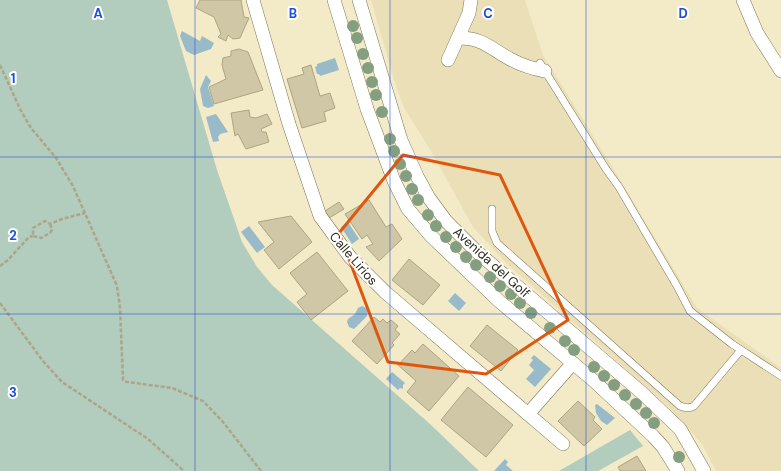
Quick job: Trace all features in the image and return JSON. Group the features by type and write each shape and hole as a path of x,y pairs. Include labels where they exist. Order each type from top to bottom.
{"street":[{"name":"Calle Lirios","path":"253,0 289,124 320,216 350,257 385,292 563,444"},
{"name":"Avenida del Golf","path":"334,0 367,109 394,181 408,209 431,236 499,301 573,363 653,436 663,447 678,471"},
{"name":"Avenida del Golf","path":"359,0 401,140 417,176 429,198 446,221 476,251 636,387 680,429 704,471"},
{"path":"448,60 469,13 471,0"},
{"path":"743,0 757,33 781,71"},
{"path":"459,38 476,39 486,43 518,63 528,67 543,67"},
{"path":"528,414 573,363"}],"lane":[{"path":"543,67 606,169 619,187 690,311 710,328 781,376"},
{"path":"492,209 492,231 497,243 680,406 690,408 694,406 741,350"}],"path":[{"path":"0,65 21,111 31,128 56,158 79,198 117,286 119,294 123,380 127,382 172,388 203,401 223,422 261,471"},
{"path":"50,224 85,213"},
{"path":"0,266 8,260 30,237 33,236 41,238 50,233 52,230 50,224 45,221 33,228 33,236"},
{"path":"0,303 43,361 62,382 148,439 184,471"}],"highlighted area":[{"path":"403,155 500,175 568,320 486,374 388,362 339,233"}],"shaded area":[{"path":"371,0 525,0 543,55 697,308 781,368 781,471 716,471 702,444 668,406 506,263 473,227 431,151 404,108 394,80"}],"green space":[{"path":"0,0 167,0 217,170 242,242 257,267 272,285 430,424 479,471 0,471"},
{"path":"630,430 643,446 598,471 559,471"}],"water":[{"path":"182,31 200,41 202,36 214,43 211,49 194,55 186,51 180,36"},
{"path":"335,58 339,70 320,76 317,74 315,67 317,64"},
{"path":"206,75 211,81 208,87 214,106 208,108 203,106 200,89"},
{"path":"216,114 228,132 220,134 218,137 219,141 213,142 206,117"},
{"path":"348,222 359,239 352,244 341,227"},
{"path":"249,226 265,247 257,253 241,232"},
{"path":"455,293 466,303 459,311 448,301"},
{"path":"362,306 368,309 367,316 354,329 349,327 347,322 348,319 355,314 358,308"},
{"path":"534,355 551,369 535,387 526,379 534,370 529,365 533,360 531,358"},
{"path":"392,372 405,383 403,385 403,389 400,388 398,390 386,379"},
{"path":"597,404 615,418 607,425 601,421 596,413 595,405"},
{"path":"505,459 508,462 506,465 513,471 494,471"}],"building":[{"path":"200,0 241,0 244,17 249,18 240,38 233,39 228,35 226,41 218,37 221,34 214,17 196,8"},
{"path":"239,49 248,52 263,90 214,104 209,87 226,79 222,65 223,58 231,56 231,51"},
{"path":"311,65 320,96 330,93 335,108 324,112 326,121 302,128 287,79 304,74 302,68"},
{"path":"249,110 250,117 256,118 267,114 272,124 261,129 262,132 266,132 269,142 246,149 238,134 235,136 231,113"},
{"path":"369,200 386,227 392,224 402,239 379,261 366,247 373,244 367,235 362,239 345,214"},
{"path":"339,202 344,209 329,218 325,211"},
{"path":"291,216 312,242 279,269 264,250 274,242 258,222"},
{"path":"317,252 348,291 311,320 297,302 307,294 290,273"},
{"path":"409,259 440,285 423,305 392,280"},
{"path":"374,317 380,322 383,319 387,323 391,320 398,326 395,330 400,334 392,343 394,345 377,364 352,341"},
{"path":"487,325 518,350 501,371 470,346"},
{"path":"423,344 459,376 429,411 407,392 416,381 398,365 412,350 415,353"},
{"path":"468,387 513,425 486,457 441,420"},
{"path":"578,401 595,417 593,420 602,429 584,446 558,421"},
{"path":"637,456 646,471 620,471 618,467"}]}
